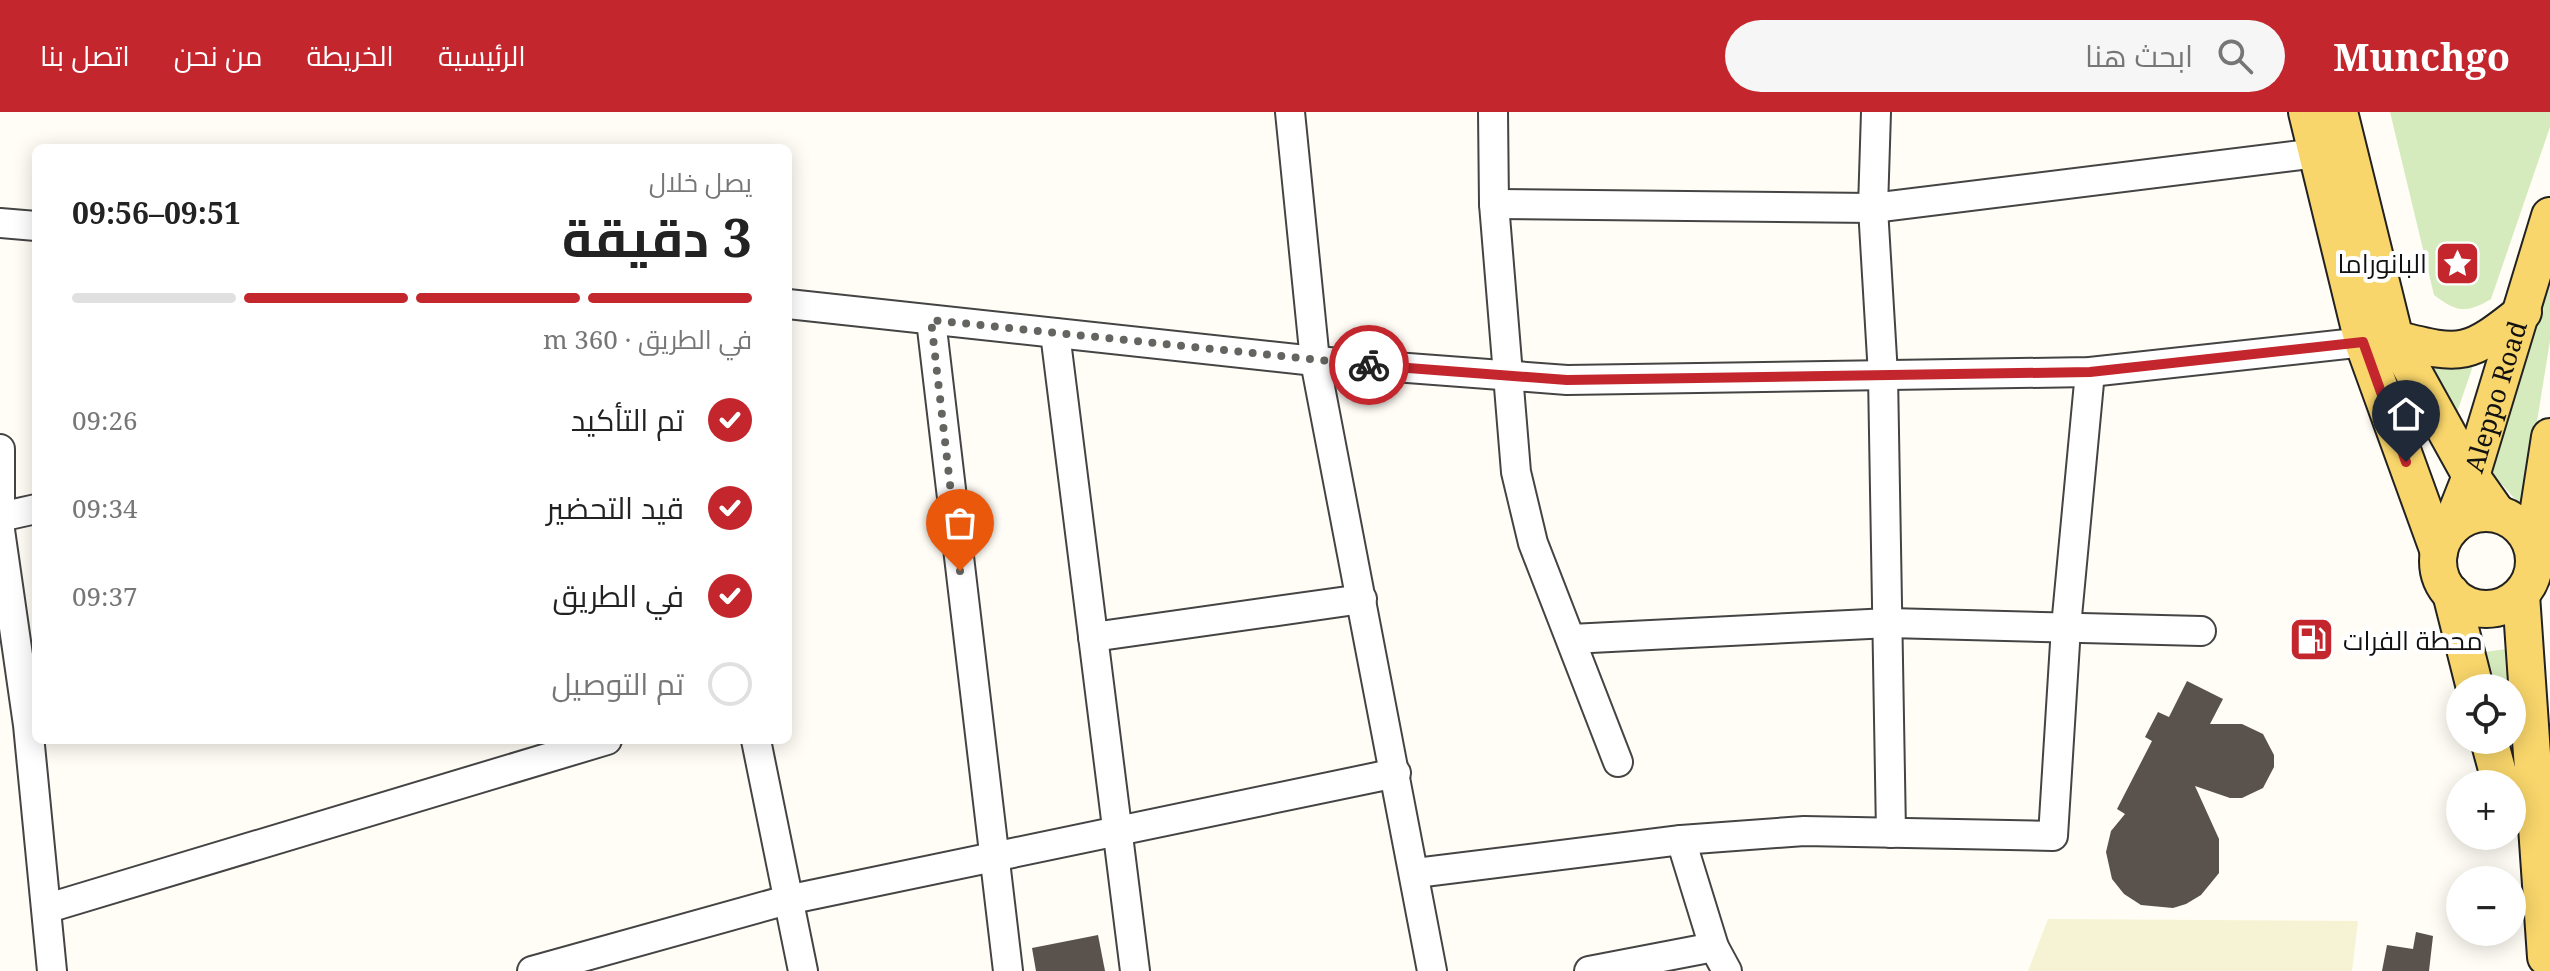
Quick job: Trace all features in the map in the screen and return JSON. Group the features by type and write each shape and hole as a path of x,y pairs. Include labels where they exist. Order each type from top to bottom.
{"main road":[{"path":"2307,112 2317,153 2444,541 2438,567 2451,593 2471,674"},
{"path":"2339,112 2379,341 2497,513 2519,525 2533,547"},
{"name":"Aleppo Road","path":"2444,541 2471,476 2550,216"},
{"path":"2379,341 2460,351 2483,344 2523,312"},
{"path":"2547,964 2521,595 2533,572 2533,547 2550,437"},
{"path":"2444,541 2471,515 2497,513"},
{"path":"2451,593 2477,608 2493,608 2521,595"},
{"path":"2518,850 2547,964"}],"street":[{"path":"1290,112 1315,361 1416,873 1432,971"},
{"path":"1493,112 1494,204 1516,472 1533,543 1618,762"},
{"path":"1876,112 1873,208 1883,375 1891,833"},
{"path":"1494,204 1873,208 2317,153"},
{"path":"0,223 32,226"},
{"path":"792,304 1315,361 1567,380 2090,372 2379,341"},
{"path":"931,320 1008,971"},
{"path":"1055,333 1135,971"},
{"path":"1416,873 1681,840 1804,831 2053,836 2066,627 2090,372"},
{"path":"0,450 0,517 32,724"},
{"path":"0,517 32,510"},
{"path":"1093,637 1362,599"},
{"path":"1571,639 1889,623 2201,631"},
{"path":"34,744 52,971"},
{"path":"48,908 594,744"},
{"path":"757,744 803,971"},
{"path":"532,971 787,900 992,854 1396,773"},
{"path":"1589,971 1720,959 1681,840"}],"shaded area":[{"path":"2048,919 2358,921 2352,971 2028,971"}],"green space":[{"path":"2390,112 2550,112 2550,127 2491,299 2482,304 2468,309 2455,308 2434,295"},
{"path":"2550,245 2550,341 2523,508 2483,463"},
{"path":"2429,362 2474,363 2456,415"},
{"path":"2514,648 2516,674 2482,674 2477,653"},
{"path":"2503,754 2523,754 2524,770 2507,770"},
{"path":"2526,791 2533,875 2526,847"}],"building":[{"path":"2187,681 2223,699 2210,724 2242,724 2263,734 2274,755 2274,767 2263,788 2242,798 2230,798 2195,786 2219,839 2219,873 2201,895 2186,904 2173,908 2141,905 2124,894 2112,879 2106,852 2111,831 2125,814 2117,809 2152,741 2145,737 2158,712 2169,717"},
{"path":"2416,932 2433,936 2429,971 2382,971 2387,945 2413,949"},
{"path":"1098,935 1105,971 1036,971 1032,948"}],"way so far":[{"path":"960,571 931,320 1369,365"}],"place":[{"name":"البانوراما","path":"2458,263"},
{"name":"محطة الفرات","path":"2312,640"}],"route":[{"path":"1369,365 1567,380 2090,372 2363,342 2406,462"}]}
